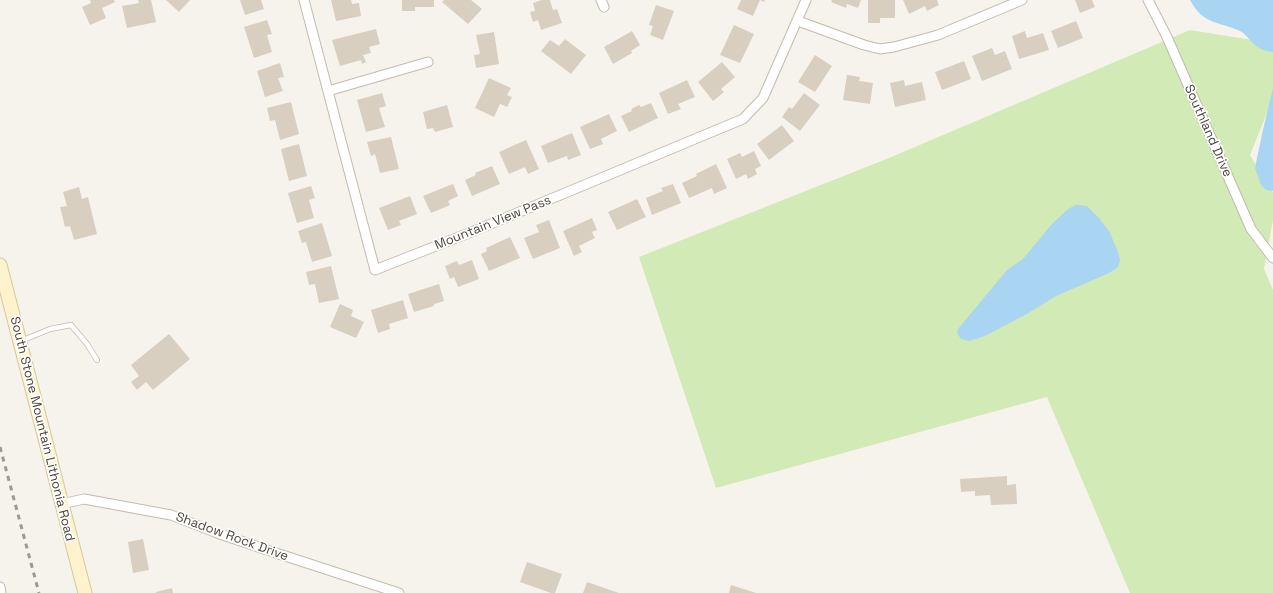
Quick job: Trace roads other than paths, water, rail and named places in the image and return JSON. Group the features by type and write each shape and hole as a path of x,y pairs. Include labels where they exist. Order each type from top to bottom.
{"main road":[{"name":"South Stone Mountain Lithonia Road","path":"0,265 85,593"}],"street":[{"name":"Mountain View Pass","path":"304,0 375,270 469,233 743,119 763,98 806,0"},
{"path":"798,21 864,45 880,49 894,47 938,35 1022,0"},
{"name":"Southland Drive","path":"1148,0 1167,37 1251,229 1273,258"},
{"path":"328,91 428,62"},
{"name":"Shadow Rock Drive","path":"61,504 84,499 171,515 276,553 399,593"},
{"path":"0,587 2,593"}],"lane":[{"path":"20,342 50,329 71,324 88,344 97,360"}],"water":[{"path":"1190,0 1273,0 1273,52 1262,50 1242,32 1207,19 1195,8"},
{"path":"1273,88 1273,191 1266,190 1261,185 1255,168"},
{"path":"1076,205 1087,206 1109,231 1120,260 1118,267 1109,273 1056,296 1025,315 985,336 969,341 961,339 957,333 958,329 1007,270 1023,259 1052,224 1068,209"}],"railway":[{"path":"0,447 39,593"}]}
